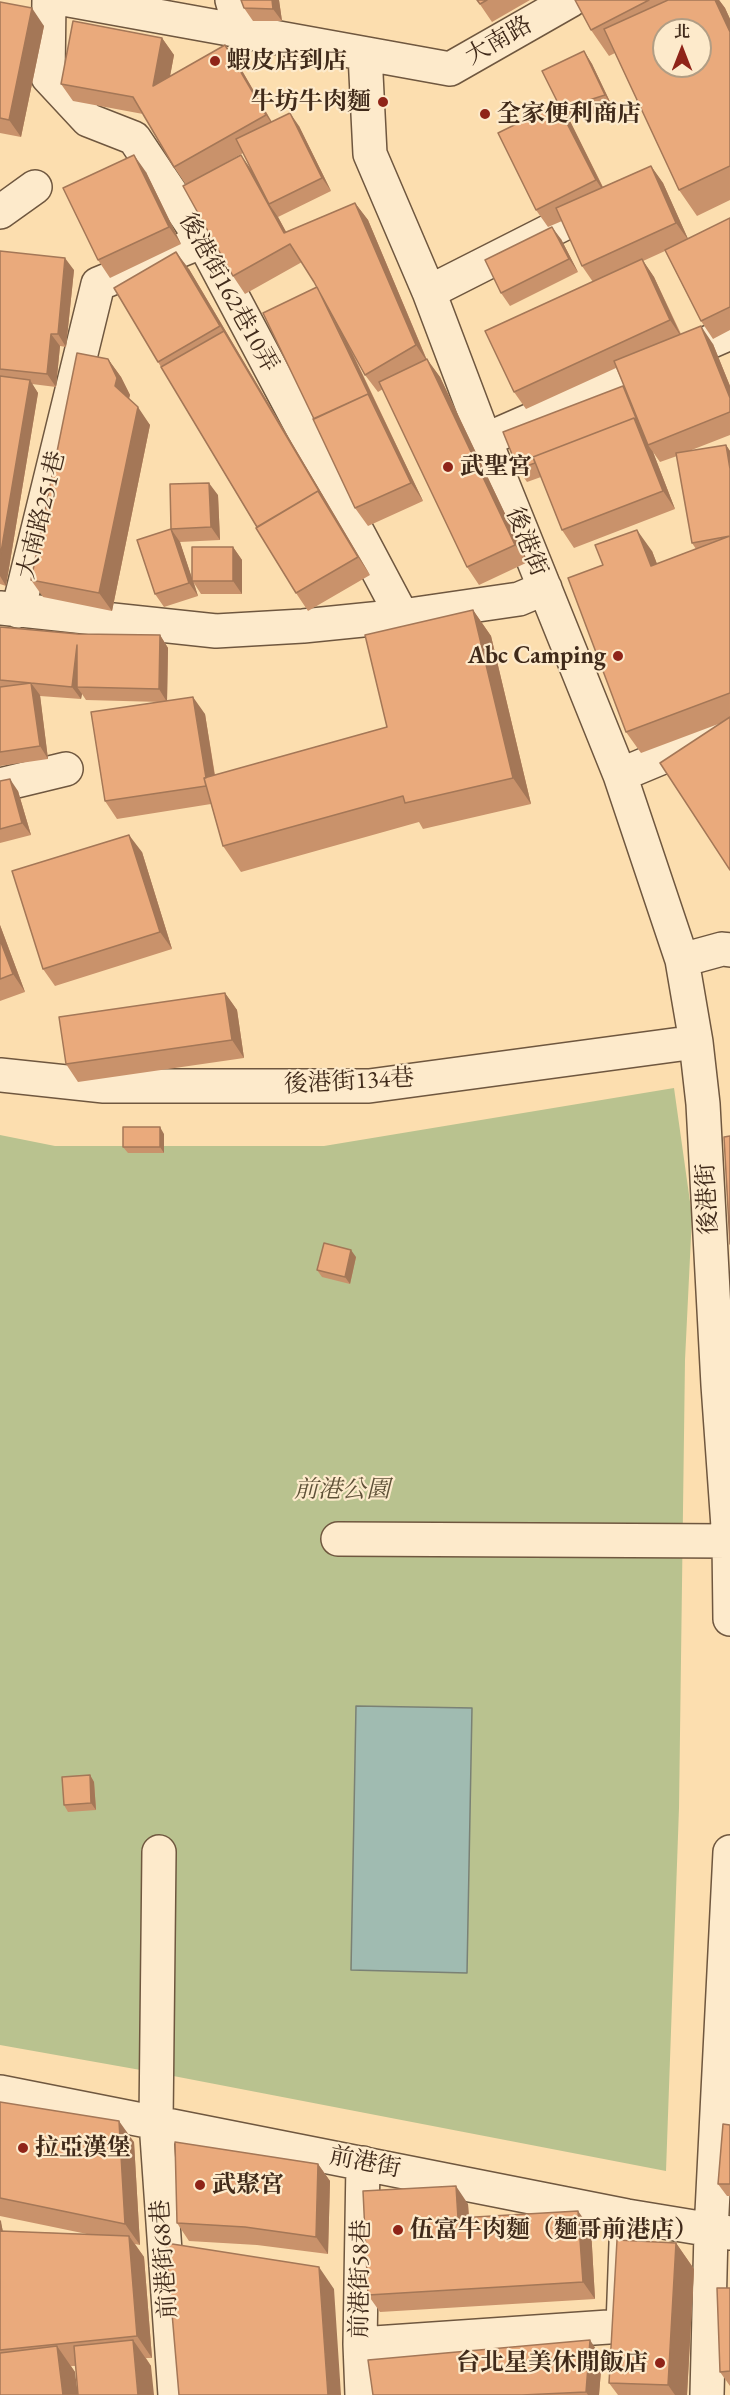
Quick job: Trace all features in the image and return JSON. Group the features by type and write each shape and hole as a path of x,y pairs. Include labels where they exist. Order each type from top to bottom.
{"street":[{"name":"後港街162巷10弄","path":"49,0 48,77 88,120 134,138 203,241 402,616"},
{"name":"大南路","path":"69,0 450,69 571,0"},
{"path":"232,0 241,31"},
{"name":"後港街","path":"365,54 370,154 429,292 485,440 620,775 682,960 696,1042 703,1104 729,1541 730,1619"},
{"path":"0,212 35,187"},
{"path":"429,292 579,216"},
{"name":"大南路251巷","path":"203,241 98,284 9,610 216,631 303,626 402,616 519,599 545,588"},
{"path":"485,440 730,333"},
{"path":"620,775 730,729"},
{"path":"0,784 66,769"},
{"path":"682,960 722,949 730,950"},
{"name":"後港街134巷","path":"0,1075 104,1086 369,1086 696,1042"},
{"path":"338,1539 729,1541"},
{"name":"前港街68巷","path":"159,1852 156,2122 175,2395"},
{"path":"707,2395 721,2232 730,1852"},
{"name":"前港街","path":"0,2092 627,2217 721,2232"},
{"name":"前港街58巷","path":"363,2163 360,2344 363,2395"},
{"path":"360,2344 623,2326 627,2217"}],"green space":[{"name":"前港公園","path":"674,1088 692,1216 685,1360 679,1808 666,2171 163,2074 0,2045 0,1135 55,1146 324,1146"}],"shaded area":[{"path":"356,1706 472,1708 467,1973 351,1970"}],"building":[{"path":"241,0 272,0 273,9 244,8"},
{"path":"575,0 649,0 591,30"},
{"path":"668,0 715,0 730,32 730,166 679,190 604,29"},
{"path":"0,2 32,8 9,120 0,118"},
{"path":"73,21 162,38 153,86 225,45 266,115 174,167 133,97 61,84"},
{"path":"584,51 605,95 561,109 542,71"},
{"path":"557,104 596,180 536,210 498,133"},
{"path":"290,113 322,178 269,204 236,139"},
{"path":"134,155 169,227 98,260 63,188"},
{"path":"241,155 284,233 355,203 416,345 365,375 314,282 290,244 233,276 183,186"},
{"path":"651,166 676,223 582,266 556,208"},
{"path":"730,218 730,307 701,321 665,250"},
{"path":"552,227 569,259 501,293 485,260"},
{"path":"0,251 65,258 58,334 51,334 47,374 0,369"},
{"path":"176,252 220,326 158,362 114,288"},
{"path":"642,259 670,320 514,392 485,331"},
{"path":"317,287 371,399 368,394 314,419 263,313"},
{"path":"701,326 730,398 730,412 648,445 614,361"},
{"path":"224,331 322,496 318,491 257,527 161,367"},
{"path":"77,353 108,359 117,378 115,386 138,407 99,593 31,580"},
{"path":"427,359 515,545 467,567 379,382"},
{"path":"0,376 30,380 0,558"},
{"path":"623,386 638,423 634,418 533,457 535,463 518,469 503,432"},
{"path":"368,394 411,483 355,508 313,419"},
{"path":"634,418 663,491 562,530 533,457"},
{"path":"726,445 730,469 730,536 692,543 676,453"},
{"path":"209,483 211,527 171,529 170,484"},
{"path":"318,491 358,557 296,593 256,528"},
{"path":"171,529 189,583 155,594 137,540"},
{"path":"637,530 651,566 730,536 730,693 626,732 568,578 603,565 595,545"},
{"path":"192,547 233,547 233,581 192,581"},
{"path":"473,610 513,778 405,803 403,796 223,846 204,778 387,727 365,635"},
{"path":"0,627 78,634 160,635 159,689 77,687 77,645 72,687 0,680"},
{"path":"31,683 40,746 0,752 0,687"},
{"path":"193,697 206,786 105,801 91,712"},
{"path":"730,717 730,870 660,763"},
{"path":"10,779 22,823 0,829 0,781"},
{"path":"129,835 160,932 43,969 12,871"},
{"path":"0,940 13,974 0,979"},
{"path":"225,993 232,1040 66,1064 59,1017"},
{"path":"123,1127 160,1127 160,1147 123,1147"},
{"path":"730,1136 730,1244 724,1137"},
{"path":"324,1243 351,1250 345,1277 317,1270"},
{"path":"90,1775 91,1803 64,1805 62,1777"},
{"path":"0,2102 119,2121 125,2224 0,2198"},
{"path":"723,2124 730,2125 730,2184 718,2184"},
{"path":"175,2142 318,2164 316,2237 245,2227 177,2223"},
{"path":"456,2186 458,2218 578,2211 583,2282 368,2295 363,2191"},
{"path":"0,2231 129,2236 137,2336 0,2350"},
{"path":"617,2240 676,2243 668,2385 609,2383"},
{"path":"166,2243 319,2267 328,2395 179,2395"},
{"path":"717,2288 730,2288 730,2371 720,2372"},
{"path":"133,2340 138,2395 78,2395 74,2346"},
{"path":"590,2340 586,2392 522,2395 373,2395 368,2360"},
{"path":"57,2346 63,2395 0,2395 0,2353"}],"place":[{"name":"蝦皮店到店","path":"215,61"},
{"name":"牛坊牛肉麵","path":"383,102"},
{"name":"全家便利商店","path":"485,114"},
{"name":"武聖宮","path":"448,467"},
{"name":"Abc Camping","path":"618,656"},
{"name":"拉亞漢堡","path":"23,2148"},
{"name":"武聚宮","path":"200,2185"},
{"name":"伍富牛肉麵（麵哥前港店）","path":"398,2230"},
{"name":"台北星美休閒飯店","path":"660,2363"}]}
